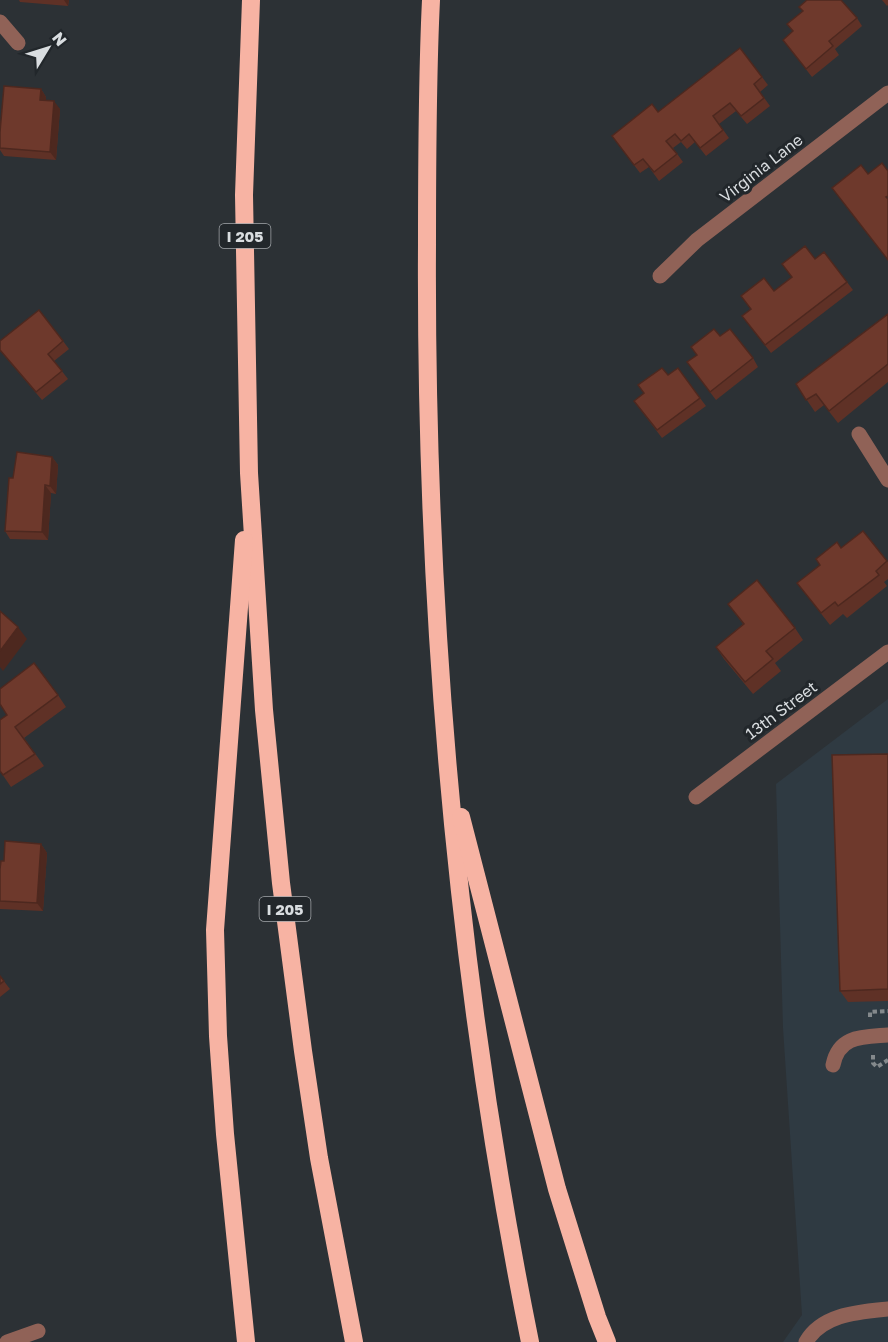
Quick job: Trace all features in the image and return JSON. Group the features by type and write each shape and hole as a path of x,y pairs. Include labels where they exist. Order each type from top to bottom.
{"highway":[{"name":"I 205","path":"251,0 244,195 249,473 264,710 281,882 319,1158 354,1342"},
{"path":"431,0 427,77 426,329 431,527 446,757 464,934 481,1065 530,1342"},
{"path":"246,1342 225,1134 218,1036 215,930 249,473"},
{"path":"446,757 556,1189 607,1342"}],"street":[{"path":"0,22 18,43"},
{"name":"Virginia Lane","path":"660,276 698,240 885,102"},
{"path":"859,434 888,480"},
{"name":"13th Street","path":"696,796 888,652"},
{"path":"833,1065 835,1054 854,1038 888,1035"},
{"path":"806,1342 811,1334 832,1319 854,1312 888,1309"},
{"path":"7,1342 38,1331"}],"path":[{"path":"870,1012 888,1011"},
{"path":"864,1060 873,1055 873,1063 877,1067 888,1060"}],"shaded area":[{"path":"888,699 888,1342 783,1342 802,1315 783,1028 776,784"}],"building":[{"path":"807,0 841,0 857,18 829,41 833,46 806,69 783,40 793,31 787,24 803,11 799,7"},
{"path":"740,48 762,77 754,84 764,98 741,116 730,103 713,116 723,130 700,148 689,134 681,141 675,134 666,141 677,154 654,172 643,159 634,165 612,136 652,104 658,112"},
{"path":"4,86 41,89 40,100 54,101 50,152 0,148"},
{"path":"882,163 888,171 888,196 886,197 888,199 888,260 832,188 861,165 868,174"},
{"path":"805,246 815,259 824,252 847,282 765,345 742,316 751,309 741,296 764,278 774,291 792,277 782,264"},
{"path":"39,310 63,341 48,354 62,371 36,392 0,350 0,341"},
{"path":"888,314 888,364 829,411 816,394 806,400 796,384"},
{"path":"714,329 720,336 730,329 753,358 710,392 687,362 697,355 691,347"},
{"path":"662,368 668,375 678,368 700,398 657,430 634,401 644,393 638,385"},
{"path":"17,452 52,457 50,486 45,485 42,532 5,531 9,478 13,478"},
{"path":"863,531 887,561 876,571 879,575 838,606 835,602 821,613 797,583 820,565 816,559 837,542 841,548"},
{"path":"757,580 795,628 766,651 773,659 745,682 716,647 744,624 728,604"},
{"path":"0,611 18,627 0,651"},
{"path":"34,663 58,695 15,727 35,754 3,775 0,771 0,720 7,715 0,704 0,689"},
{"path":"888,754 888,989 840,991 832,755"},
{"path":"5,841 41,844 37,903 0,901 0,869 1,861 4,861"}]}
